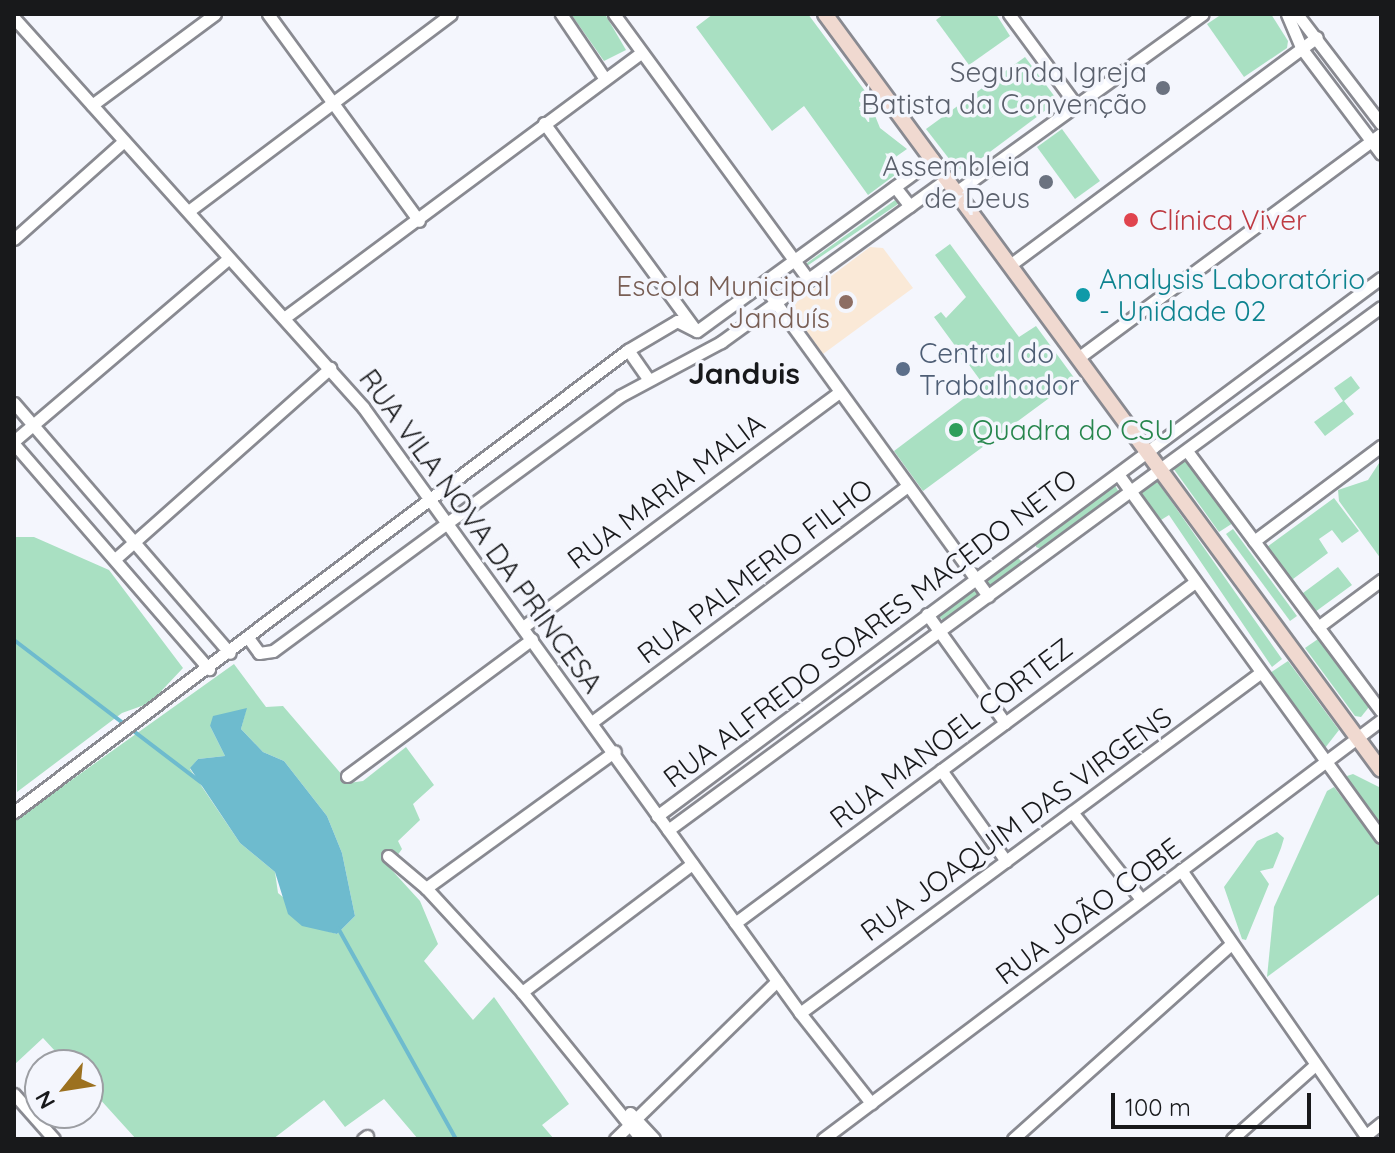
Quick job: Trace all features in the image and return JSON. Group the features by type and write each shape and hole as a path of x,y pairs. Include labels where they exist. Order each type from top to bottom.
{"main road":[{"path":"825,14 1381,770"}],"street":[{"path":"92,105 215,14"},
{"path":"268,14 419,221"},
{"path":"190,210 451,14"},
{"path":"561,14 605,79"},
{"path":"614,14 809,280"},
{"path":"1009,14 1076,105"},
{"path":"249,639 259,653 273,651 647,377 721,342 910,206 952,185 1076,105 1203,14"},
{"path":"1381,124 1301,15 1288,20 1302,49 1376,138 1381,154"},
{"name":"RUA VILA NOVA DA PRINCESA","path":"16,25 190,210 229,258 330,368 432,497 615,751 657,816 800,1013 871,1103"},
{"path":"1010,265 1317,37"},
{"path":"284,318 419,221 544,123 641,53"},
{"path":"544,123 697,331"},
{"path":"1078,358 1376,138"},
{"path":"14,239 124,141"},
{"path":"697,331 796,262 933,159"},
{"path":"895,187 910,206"},
{"path":"209,669 14,443 229,258"},
{"name":"RUA ALFREDO SOARES MACEDO NETO","path":"657,816 1381,278"},
{"path":"763,285 837,394 988,596"},
{"name":"RUA ALFREDO SOARES MACEDO NETO","path":"668,830 1381,307"},
{"path":"14,812 249,639 628,350 677,321 697,331"},
{"path":"628,350 647,377"},
{"path":"115,559 330,368"},
{"name":"RUA MARIA MALIA","path":"523,627 837,394"},
{"path":"14,403 230,653"},
{"path":"1189,421 1203,439"},
{"path":"1254,541 1381,446"},
{"path":"1187,451 1381,711"},
{"path":"1118,474 1325,764 1381,837"},
{"name":"RUA PALMERIO FILHO","path":"592,722 907,486"},
{"path":"1025,542 1038,560"},
{"path":"1318,627 1381,580"},
{"name":"RUA MANOEL CORTEZ","path":"735,923 1195,582"},
{"path":"927,614 1005,723"},
{"path":"347,776 532,639"},
{"name":"RUA JOAQUIM DAS VIRGENS","path":"800,1013 1260,673"},
{"path":"820,693 832,710"},
{"name":"RUA JOÃO COBE","path":"831,1136 1381,720"},
{"path":"426,888 615,751"},
{"path":"941,770 1006,861"},
{"path":"1072,812 1141,899"},
{"path":"388,856 426,888 522,992 631,1121 641,1139"},
{"path":"522,992 692,864"},
{"path":"1181,870 1366,1137 1381,1123"},
{"path":"1013,1139 1231,944"},
{"path":"615,1139 777,981"},
{"path":"1232,1139 1315,1065"},
{"path":"14,1094 54,1139"},
{"path":"631,1121 654,1139"}],"shaded area":[{"name":"Escola Municipal Janduís","path":"870,247 883,248 913,288 823,354 792,311 794,304"}],"green space":[{"path":"571,14 605,14 626,50 604,61"},
{"path":"713,14 808,14 865,91 880,128 907,149 887,163 895,175 868,195 804,106 772,131 696,27"},
{"path":"944,14 996,14 1010,36 969,65 936,20"},
{"path":"1222,14 1271,14 1288,41 1287,48 1244,77 1207,24"},
{"path":"1025,57 1058,101 967,169 957,169 926,129"},
{"path":"1062,129 1100,181 1075,199 1037,147"},
{"path":"898,198 898,204 807,266 807,263"},
{"path":"950,244 1019,337 1036,326 1075,379 923,491 894,451 983,384 934,317 941,312 946,318 966,297 935,255"},
{"path":"1351,376 1360,388 1344,401 1354,414 1325,436 1314,422 1343,401 1334,388"},
{"path":"1186,459 1233,523 1219,532 1173,468"},
{"path":"1381,460 1381,559 1339,501 1338,490 1368,480"},
{"path":"1157,481 1282,659 1272,667 1169,515 1161,520 1140,492"},
{"path":"1114,484 1119,492 1041,549 1036,547 1036,542"},
{"path":"1334,498 1359,531 1342,543 1332,530 1319,539 1328,553 1293,579 1303,593 1338,567 1352,585 1315,612 1267,547"},
{"path":"1233,529 1297,616 1290,621 1226,534"},
{"path":"14,537 34,537 109,570 183,668 150,703 122,713 17,792"},
{"path":"1016,556 1023,563 944,620 940,618 939,613"},
{"path":"1318,639 1369,707 1361,717 1355,716 1305,648"},
{"path":"1288,661 1339,730 1325,748 1270,673"},
{"path":"234,664 266,707 283,706 349,783 363,781 406,747 434,785 413,804 420,820 398,841 402,849 389,867 420,901 438,944 424,961 473,1020 494,997 569,1104 542,1125 554,1139 418,1139 384,1099 345,1127 324,1100 273,1139 136,1139 104,1104 104,1049 53,1049 43,1038 31,1049 24,1049 24,1056 14,1065 14,821","holes":["246,710 241,729 263,752 284,761 327,816 342,853 355,916 337,934 323,930 278,893 275,872 240,843 190,769 198,759 225,756 210,726"]},
{"path":"1353,774 1381,788 1381,826 1344,777"},
{"path":"1334,787 1381,847 1381,893 1267,977 1274,907 1327,791"},
{"path":"1277,832 1284,838 1281,848 1273,868 1260,871 1269,884 1246,940 1242,939 1224,887 1257,841"}],"water":[{"path":"247,708 241,729 263,752 284,761 327,816 342,853 355,916 337,934 302,926 288,914 275,872 240,843 190,768 198,759 225,756 210,726 213,716"}],"waterway":[{"path":"14,640 203,784"},
{"path":"338,928 456,1139"}],"place":[{"name":"Segunda Igreja Batista da Convenção","path":"1163,88"},
{"name":"Assembleia de Deus","path":"1046,182"},
{"name":"Clínica Viver","path":"1131,220"},
{"name":"Analysis Laboratório - Unidade 02","path":"1083,295"},
{"name":"Escola Municipal Janduís","path":"846,302"},
{"name":"Central do Trabalhador","path":"903,369"},
{"name":"Quadra do CSU","path":"956,430"}],"district":[{"name":"Janduis","path":"744,373"}]}
